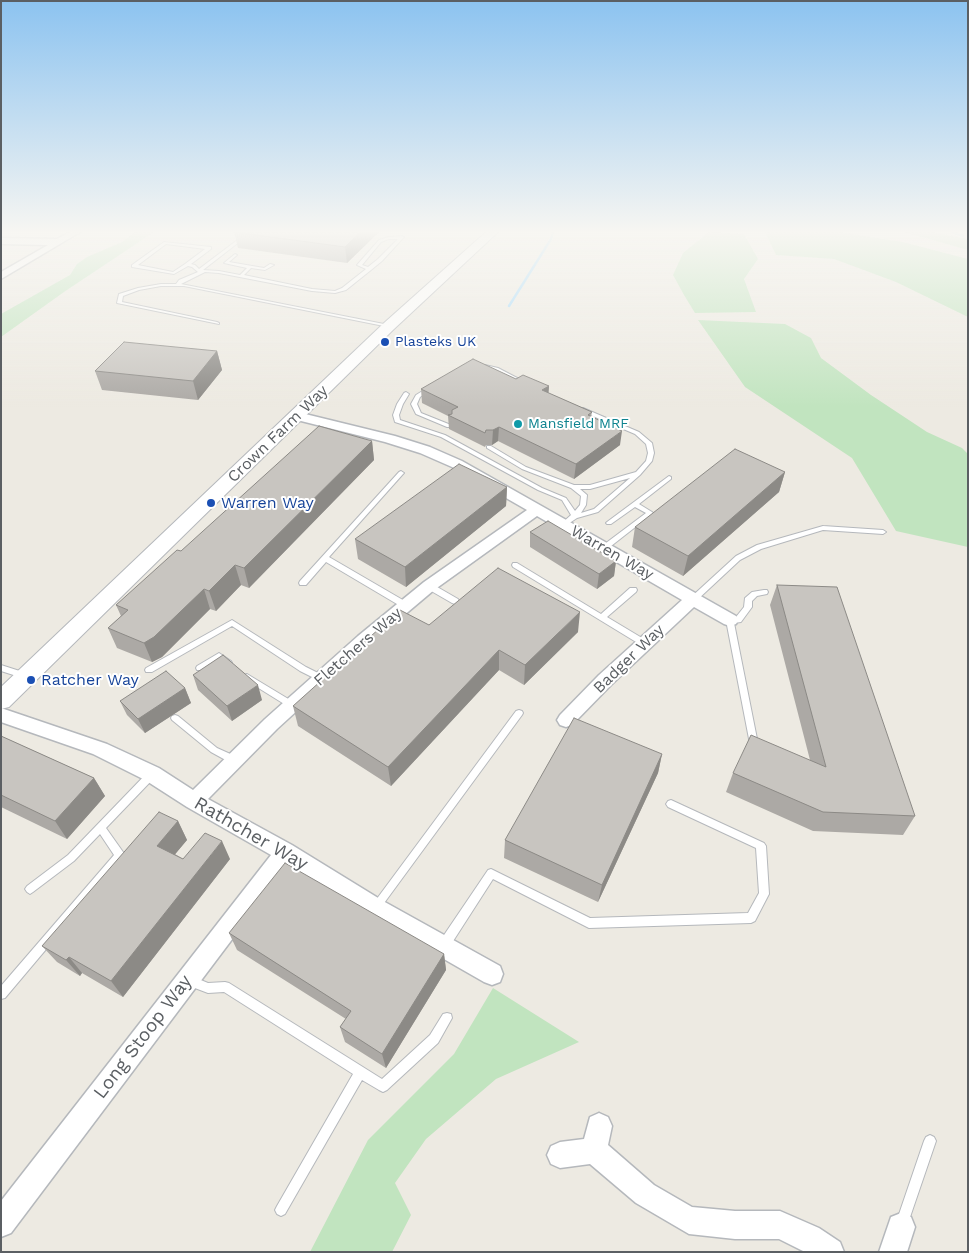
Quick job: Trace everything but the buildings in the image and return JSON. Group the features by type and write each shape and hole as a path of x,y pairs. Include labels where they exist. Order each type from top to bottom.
{"street":[{"name":"Crown Farm Way","path":"1,701 428,290"},
{"name":"Warren Way","path":"298,416 425,450 457,464 730,620"},
{"name":"Fletchers Way","path":"194,801 321,678 405,605 536,510"},
{"name":"Badger Way","path":"566,720 693,598"},
{"name":"Rathcher Way","path":"1,715 100,749 152,774 194,801 285,852 374,908 492,974"},
{"name":"Long Stoop Way","path":"1,1223 285,852"},
{"path":"560,1156 597,1138 645,1194 690,1220 735,1225 780,1225 809,1238 830,1252"}],"lane":[{"path":"134,290 121,295 119,303 217,323"},
{"path":"205,290 389,326"},
{"path":"317,290 335,292 340,290"},
{"path":"477,367 496,369 528,385"},
{"path":"435,386 418,396 414,404 419,414 449,426"},
{"path":"406,394 396,415 397,421 449,438 540,489 564,499 575,516"},
{"path":"575,516 596,511 638,474 649,461 652,453 649,443 637,434 578,407"},
{"path":"489,446 524,468 573,487 584,495 583,505 575,516 563,524"},
{"path":"302,583 401,473"},
{"path":"573,487 590,488 638,474"},
{"path":"610,523 669,478"},
{"path":"604,548 650,513 634,504"},
{"path":"693,598 738,558 759,547 823,528 883,532"},
{"path":"325,558 405,605"},
{"path":"515,565 644,643"},
{"path":"429,586 455,601"},
{"path":"602,617 633,590"},
{"path":"755,749 730,620 738,620 748,607 748,600 755,594 764,592"},
{"path":"149,670 232,623 321,678"},
{"path":"200,668 219,656 234,667"},
{"path":"1,668 26,676"},
{"path":"241,673 292,706"},
{"path":"374,908 518,713"},
{"path":"176,718 214,750 236,761"},
{"path":"30,889 71,858 152,774"},
{"path":"443,947 491,873 589,923 751,918 764,894 761,846 671,804"},
{"path":"1,994 120,854 101,828"},
{"path":"186,980 208,988 225,987 383,1086 434,1039 446,1018"},
{"path":"281,1210 360,1072"},
{"path":"897,1239 930,1141"}],"green space":[{"path":"43,290 66,290 1,337 1,314"},
{"path":"682,290 748,290 756,312 695,313"},
{"path":"913,290 968,290 968,317"},
{"path":"698,320 785,324 811,338 821,358 871,395 927,432 962,448 968,454 968,547 896,531 852,458 745,387"},
{"path":"493,988 579,1042 496,1079 426,1139 395,1183 411,1215 392,1252 310,1252 368,1140 454,1054"}],"waterway":[{"path":"509,306 519,290"}],"place":[{"name":"Plasteks UK","path":"385,342"},
{"name":"Mansfield MRF","path":"518,424"},
{"name":"Warren Way","path":"211,503"},
{"name":"Ratcher Way","path":"31,680"}]}
